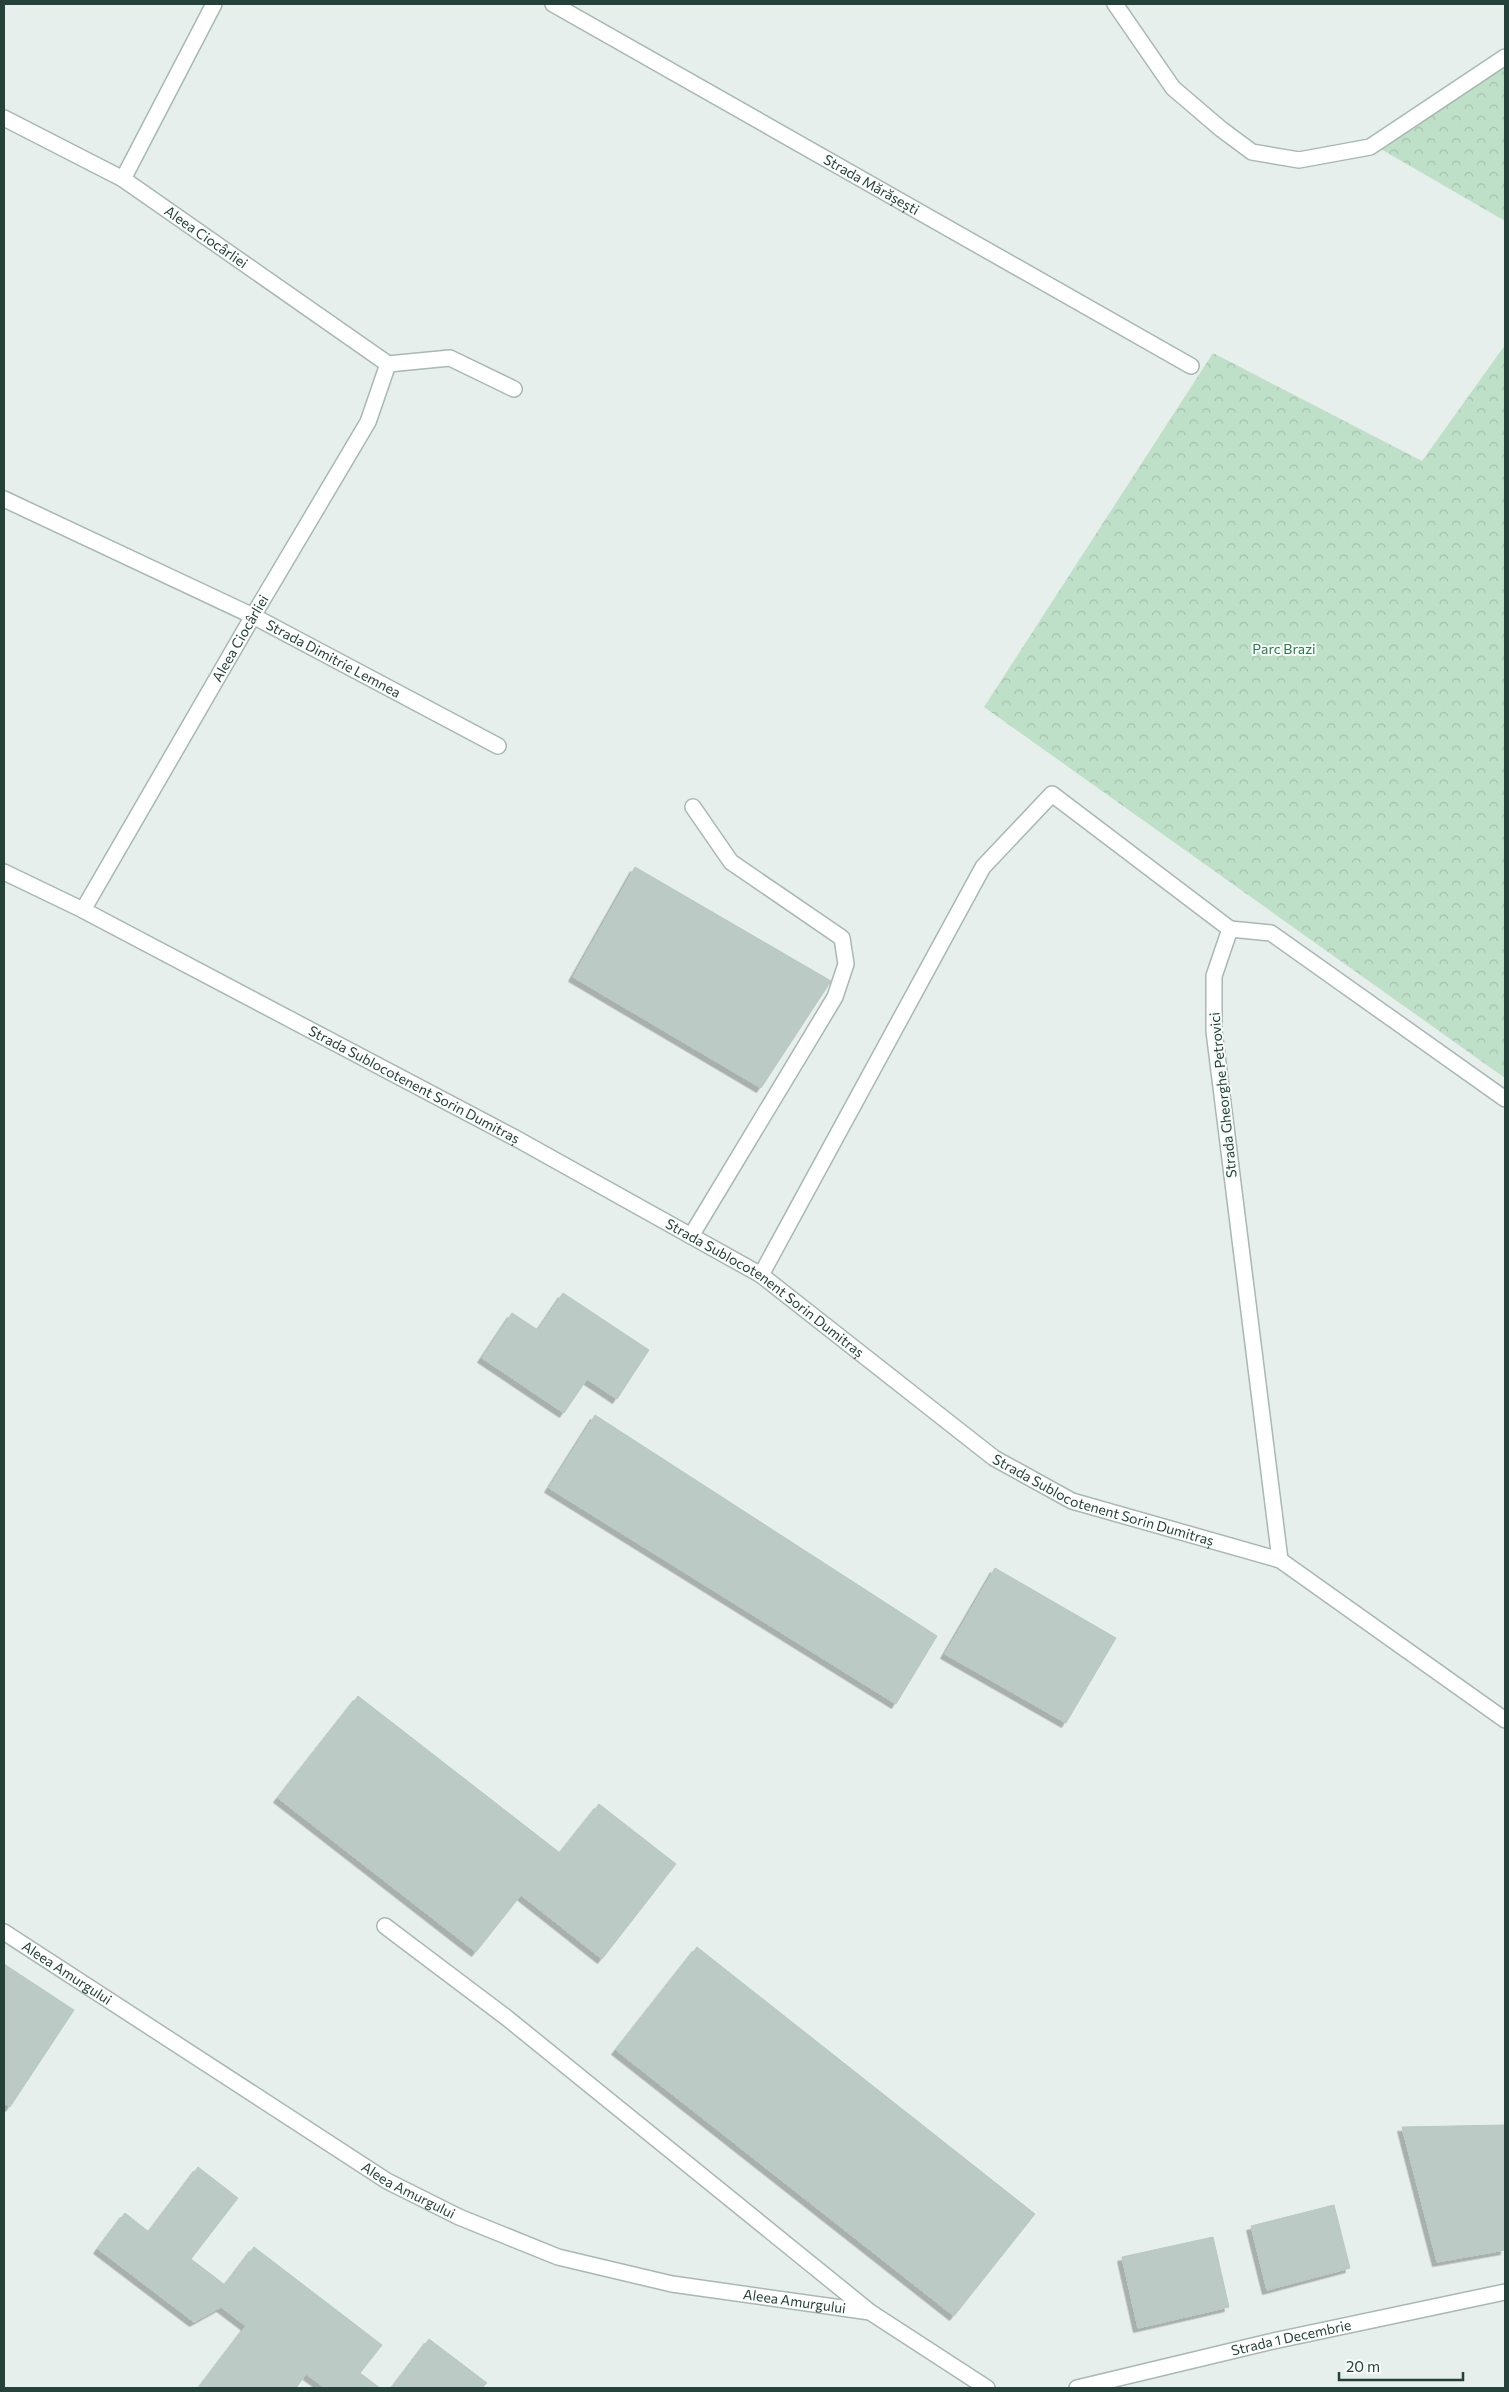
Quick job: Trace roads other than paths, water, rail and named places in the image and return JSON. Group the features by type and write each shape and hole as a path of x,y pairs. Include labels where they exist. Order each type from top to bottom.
{"street":[{"path":"123,179 214,4"},
{"name":"Strada Mărășești","path":"554,4 1191,366"},
{"path":"1115,4 1173,88 1220,129 1252,152 1299,160 1370,147 1505,57"},
{"name":"Aleea Ciocârliei","path":"4,118 123,179 388,364 368,422 83,910"},
{"path":"388,364 450,358 514,389"},
{"name":"Strada Dimitrie Lemnea","path":"4,500 253,616 498,746"},
{"path":"761,1275 983,867 1052,794 1230,929 1271,933 1505,1099"},
{"path":"691,1236 835,996 846,964 842,938 731,862 693,807"},
{"name":"Strada Sublocotenent Sorin Dumitraș","path":"4,872 83,910 519,1140 761,1275 994,1458 1072,1501 1280,1560 1505,1720"},
{"name":"Strada Gheorghe Petrovici","path":"1230,929 1214,976 1214,1031 1280,1560"},
{"name":"Aleea Amurgului","path":"385,1926 507,2018 870,2312 987,2388"},
{"name":"Aleea Amurgului","path":"4,1932 387,2181 459,2217 558,2257 653,2280 870,2312"},
{"name":"Strada 1 Decembrie","path":"1077,2388 1268,2342 1505,2292"}],"park label":[{"name":"Parc Brazi","path":"1284,649"}]}
